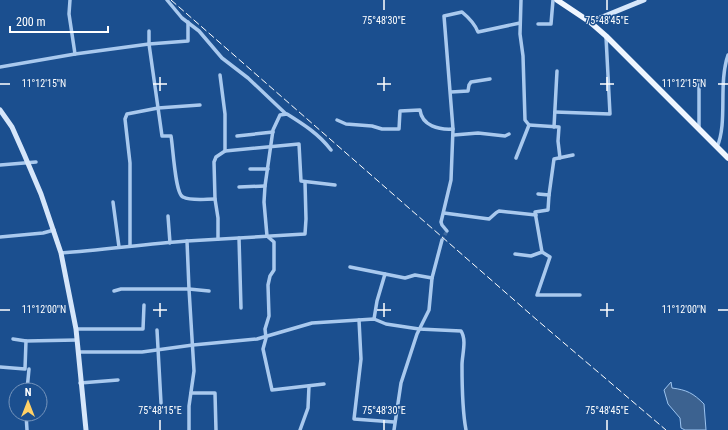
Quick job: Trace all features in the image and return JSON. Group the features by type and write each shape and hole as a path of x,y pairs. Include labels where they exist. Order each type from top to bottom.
{"main road":[{"path":"557,0 590,22 606,36 728,158"},
{"path":"590,22 632,2 644,0"},
{"path":"0,110 12,127 28,162 54,230 61,253 76,329 80,383 86,430"}],"street":[{"path":"70,0 69,14 75,54"},
{"path":"167,0 188,22 200,31 222,58 248,78 286,114 316,134 331,150"},
{"path":"521,0 520,23 523,56 525,120 529,125 559,127 558,141 560,158"},
{"path":"538,24 551,24 554,0"},
{"path":"447,231 442,225 450,184 454,135 444,16 462,12 475,24 478,32 520,23"},
{"path":"0,67 75,54 149,44 188,41 188,22"},
{"path":"149,31 149,44 162,136 171,136 177,186 180,195 188,198 215,198"},
{"path":"555,112 610,114 606,36"},
{"path":"717,147 723,141 726,133 728,110 725,64 728,55"},
{"path":"554,127 557,71"},
{"path":"220,75 225,114 225,150"},
{"path":"451,92 468,91 471,82 490,79"},
{"path":"699,81 699,130"},
{"path":"130,246 130,163 125,119 127,114 158,108 200,105"},
{"path":"337,120 346,124 372,126 382,129 399,129 400,111 420,110 421,116 431,125 439,129 453,129"},
{"path":"286,114 280,115 273,132 265,186 264,202 267,236 274,242 274,270 270,276 268,285 269,316 265,329 266,338 263,349 272,390 324,384"},
{"path":"516,158 529,125"},
{"path":"237,136 273,132"},
{"path":"454,135 478,133 505,136 509,134"},
{"path":"218,239 214,162 216,157 225,150 299,144 301,181 335,185"},
{"path":"573,155 554,159 548,210 535,212 542,252 550,257 538,295 580,295"},
{"path":"0,165 36,162"},
{"path":"250,169 268,168"},
{"path":"61,253 170,242 304,234 306,218 305,182"},
{"path":"239,187 265,186"},
{"path":"538,194 549,195"},
{"path":"113,202 119,247"},
{"path":"444,213 489,219 495,213 500,211 536,215"},
{"path":"168,216 170,242"},
{"path":"0,237 43,233 54,230"},
{"path":"239,238 241,308"},
{"path":"394,430 401,383 419,329 429,310 432,278 442,240"},
{"path":"187,241 194,371 189,430"},
{"path":"516,254 532,256 542,252"},
{"path":"350,267 405,278 415,275 432,278"},
{"path":"374,319 377,301 385,274"},
{"path":"114,291 209,290"},
{"path":"76,329 143,329 144,305"},
{"path":"78,352 142,352 193,345 257,340 312,323 374,319 386,324 419,329 461,331 464,335 462,363 466,430"},
{"path":"359,320 361,359 354,419 394,422"},
{"path":"157,330 161,403"},
{"path":"12,339 26,341 77,340"},
{"path":"0,367 25,369 26,341"},
{"path":"28,382 29,369"},
{"path":"80,383 118,380"},
{"path":"300,430 308,408 309,386"},
{"path":"191,393 215,393 216,430"}],"water":[{"path":"671,382 672,388 690,393 704,404 706,430 685,430 681,428 680,418 668,404 664,390"}],"tunnel":[{"path":"442,240 447,231"}],"railway":[{"path":"171,0 537,320 666,430"}]}
